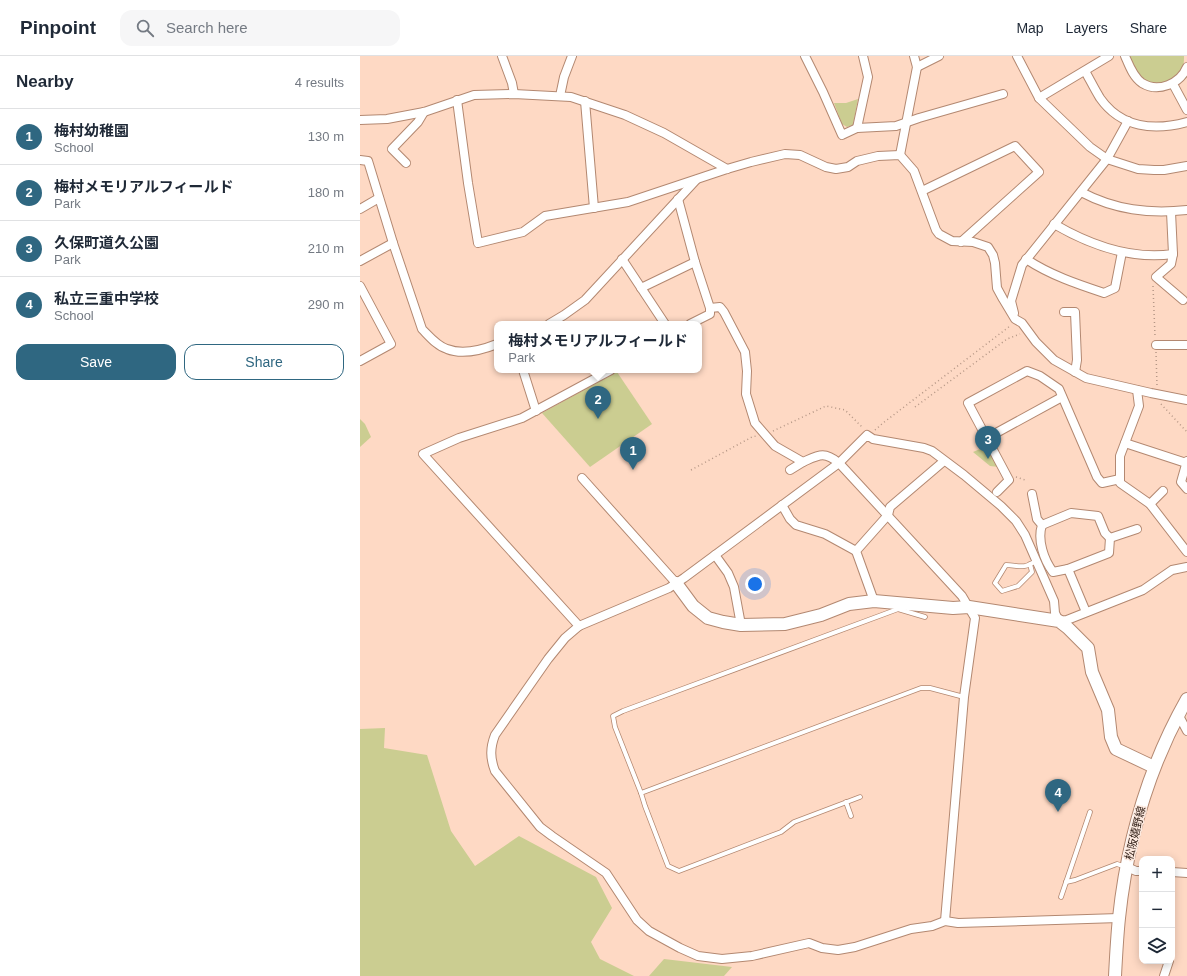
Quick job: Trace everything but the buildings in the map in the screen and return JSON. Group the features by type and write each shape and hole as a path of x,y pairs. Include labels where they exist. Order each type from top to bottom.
{"street":[{"path":"502,56 512,83 514,94"},
{"path":"560,96 564,77 572,56"},
{"path":"805,56 842,135 857,128 896,126 906,121 1003,94"},
{"path":"857,128 868,77 863,56"},
{"path":"900,155 917,67 914,56"},
{"path":"917,67 938,56"},
{"path":"1017,56 1039,98 1090,147 1107,159 1138,169 1164,170 1187,166"},
{"path":"1039,98 1109,56"},
{"path":"1125,56 1133,74 1142,83 1162,87 1173,84 1182,76 1187,67"},
{"path":"1085,71 1105,104 1128,121 1141,126 1155,127 1173,126 1187,122"},
{"path":"1173,84 1187,110"},
{"path":"360,120 387,119 424,112 474,95 514,94 571,97 625,115 664,133 727,169"},
{"path":"457,100 478,243 523,232 545,216 628,202 727,169 785,154 800,154 826,167 836,169 848,167 857,161 878,156 900,155"},
{"path":"585,101 594,208"},
{"path":"406,163 392,149 418,122 424,112"},
{"path":"1015,319 1012,301 1022,265 1107,159 1128,121"},
{"path":"922,191 1015,146 1039,172 961,242"},
{"path":"900,155 914,171 939,234 952,241 973,242 988,247 994,259 997,288 1015,319 1022,323 1036,342 1054,360 1086,378 1187,400"},
{"path":"360,160 368,161 422,329 446,349 464,352 494,345"},
{"path":"554,321 585,300 697,180"},
{"path":"1081,192 1100,201 1124,209 1153,212 1187,210"},
{"path":"360,208 379,198"},
{"path":"678,199 695,262 710,308 710,314 696,321"},
{"path":"1171,212 1173,254 1171,264 1156,277 1184,300"},
{"path":"1054,224 1085,241 1122,252 1154,255 1173,254"},
{"path":"360,261 393,242"},
{"path":"1026,259 1063,279 1104,293 1115,288 1122,252"},
{"path":"622,259 663,321"},
{"path":"642,288 695,262"},
{"path":"360,286 391,344 360,361"},
{"path":"710,308 720,307 724,312 745,352 747,371 746,394 755,423 775,446 803,462"},
{"path":"1064,312 1075,312 1077,360 1075,372"},
{"path":"1156,346 1187,345"},
{"path":"997,492 1009,480 968,403 1027,371 1040,376 1059,389 1097,477 1102,483 1120,479"},
{"path":"524,373 536,412"},
{"path":"579,626 423,454 459,438 522,418 536,412 606,373"},
{"path":"1137,390 1139,406 1120,456 1120,483 1150,504 1187,552"},
{"path":"987,438 1062,397"},
{"path":"1119,918 958,923 945,921 932,926 911,929 855,947 838,950 822,948 809,943 752,956 722,959 698,956 649,931 637,920 606,873 540,827 495,771 491,761 491,746 495,735 548,659 565,638 579,626 676,583 839,463 867,435 873,439 924,448 932,451 1002,506 1016,521 1025,535 1033,562 1054,601 1055,613 1059,621 1088,648 1092,672 1108,710 1111,737 1116,749 1154,767"},
{"path":"1125,443 1187,462 1181,482 1187,489"},
{"path":"790,470 821,454 830,456 839,463 962,596 970,607 975,618 964,697 945,921"},
{"path":"856,551 888,515 890,507 944,461"},
{"path":"582,478 676,583 693,606 708,618 741,625 785,624 822,616 849,604 874,602 953,608 970,607 1059,621 1067,620 1143,590 1172,570 1187,567"},
{"path":"1150,504 1163,492"},
{"path":"1032,494 1037,519 1042,525"},
{"path":"782,505 790,519 796,525 825,534 856,551 874,602"},
{"path":"1071,513 1098,516 1110,538 1109,553 1068,569 1053,572 1043,555 1040,530 1042,525 1071,513"},
{"path":"1110,538 1137,529"},
{"path":"715,555 728,573 734,587 741,625"},
{"path":"1068,569 1086,612"},
{"name":"松阪嬉野線","path":"1115,976 1119,918 1127,867 1141,808 1154,767 1178,714 1187,699"},
{"path":"1178,714 1187,731"},
{"path":"1127,867 1139,870"},
{"path":"1175,872 1187,873"},
{"path":"1164,976 1168,964"}],"lane":[{"path":"1033,562 1032,572 1018,586 1002,591 995,583 1006,565 1026,567 1033,562"},
{"path":"860,797 794,822 782,832 679,871 668,866 615,727 613,716 898,609 925,617"},
{"path":"641,793 921,688 930,688 964,697"},
{"path":"846,802 851,816"},
{"path":"1061,897 1090,812"},
{"path":"1066,882 1117,864 1127,867"}],"path":[{"path":"1156,277 1153,282 1156,346 1154,394 1187,432"},
{"path":"875,430 1012,324 1015,319"},
{"path":"915,407 1007,339 1027,330"},
{"path":"691,470 752,437 764,434 826,406 845,410 865,430 867,435"}],"green space":[{"path":"1130,56 1184,56 1184,62 1179,73 1174,77 1164,82 1152,83 1140,76"},
{"path":"858,99 853,125 847,127 842,124 834,103 846,103"},
{"path":"618,373 652,424 590,467 542,413"},
{"path":"360,419 365,424 371,437 360,447"},
{"path":"987,446 999,467 990,466 973,452"},
{"path":"385,728 384,748 427,755 451,831 475,866 519,836 596,877 612,908 591,942 600,959 634,976 360,976 360,729"},
{"path":"664,959 732,967 724,976 649,976"}],"place":[{"name":"梅村メモリアルフィールド","path":"598,419"},
{"name":"久保町道久公園","path":"988,459"},
{"name":"梅村幼稚園","path":"633,470"},
{"name":"私立三重中学校","path":"1058,812"}]}
